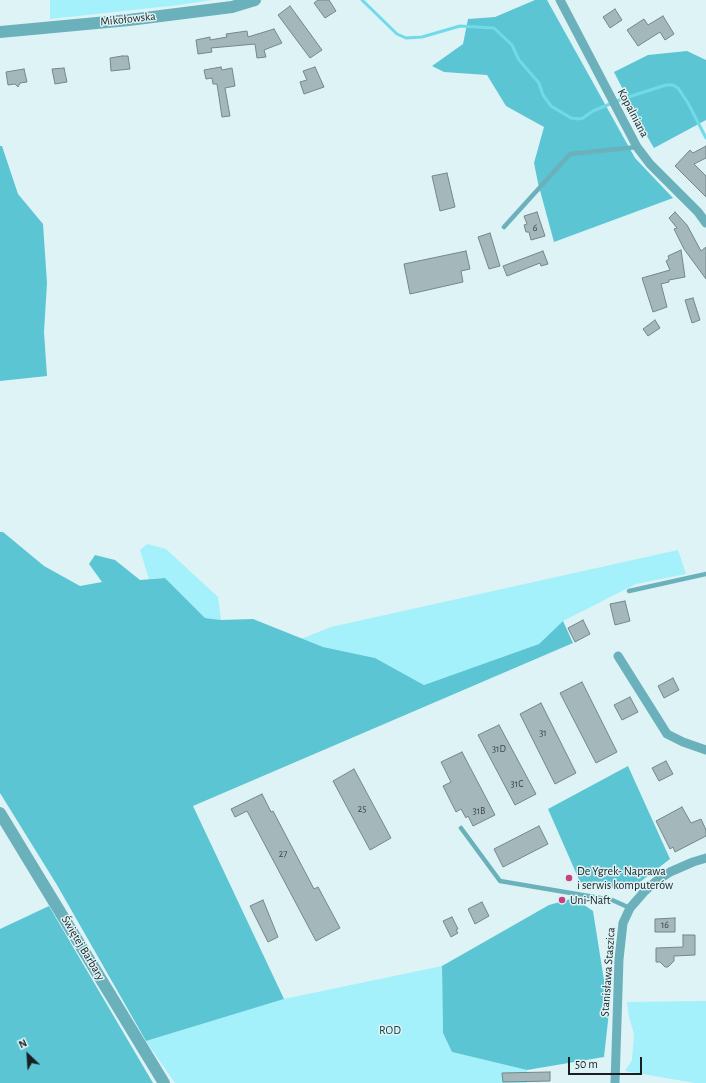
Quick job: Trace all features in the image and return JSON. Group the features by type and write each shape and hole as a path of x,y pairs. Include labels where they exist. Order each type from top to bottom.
{"street":[{"name":"Mikołowska","path":"0,32 232,7 255,0"},
{"name":"Kopalniana","path":"560,0 620,116 638,147 650,164 698,212 706,223"},
{"path":"618,656 667,734 683,742 706,750"},
{"name":"Świętej Barbary","path":"0,813 164,1083"},
{"name":"Stanisława Staszica","path":"613,1083 619,959 624,923 630,908 655,882 670,872 706,858"}],"lane":[{"path":"504,227 570,154 638,147"},
{"path":"629,591 706,574"},
{"path":"461,828 500,882 612,900 630,908"}],"green space":[{"path":"50,0 212,0 50,19"},
{"path":"147,544 166,549 218,597 221,620 205,618 165,578 149,579 140,550"},
{"path":"678,550 686,574 636,584 563,621 539,644 424,685 375,658 323,647 301,639 331,627"},
{"name":"ROD","path":"442,966 443,1033 452,1052 527,1070 527,1083 175,1083 146,1041 284,999"},
{"path":"706,1001 706,1083 695,1083 625,1071 632,1060 634,1034 629,1017 627,1002"}],"shaded area":[{"path":"535,0 547,0 635,158 673,198 554,242 534,163 544,127 506,106 487,75 444,72 432,66 463,44 468,19 495,17"},
{"path":"687,51 706,60 706,120 654,148 614,72 648,55"},
{"path":"0,146 2,146 18,194 43,224 47,283 44,332 47,376 0,381"},
{"path":"0,532 3,532 44,566 80,586 102,582 89,564 95,555 115,560 140,580 165,578 205,618 221,620 253,619 323,647 375,658 424,685 539,644 563,621 573,643 193,806 284,999 146,1041 57,885 0,793"},
{"path":"628,766 670,859 640,882 610,888 580,882 548,809"},
{"path":"574,898 593,911 609,1012 604,1057 527,1070 452,1052 443,1033 442,966 549,905"},
{"path":"49,906 153,1083 0,1083 0,929"}],"building":[{"path":"318,0 329,0 336,11 325,18 314,3"},
{"path":"290,6 322,50 310,58 278,15"},
{"path":"615,9 622,20 610,28 603,17"},
{"path":"663,16 674,34 665,40 660,32 638,46 627,30 644,19 648,25"},
{"path":"274,29 282,43 264,50 266,57 257,58 255,44 211,48 212,52 198,54 196,40 210,37 210,40 227,37 226,34 247,31 248,37"},
{"path":"128,56 130,69 111,71 110,58"},
{"path":"221,67 222,70 232,68 235,86 225,88 230,116 222,117 217,84 213,84 212,78 206,79 204,70"},
{"path":"315,67 324,87 304,94 300,82 307,80 303,71"},
{"path":"64,68 67,82 55,84 52,69"},
{"path":"24,69 27,82 20,83 18,87 15,84 8,85 6,72"},
{"path":"706,146 706,158 694,164 706,176 706,197 675,166 690,150 693,153"},
{"path":"447,173 455,207 440,211 432,176"},
{"path":"537,212 545,236 531,240 529,232 526,232 524,225 527,224 524,216"},
{"path":"675,212 687,225 701,251 706,247 706,279 684,249 674,229 677,228 669,218"},
{"path":"490,233 500,266 489,269 478,237"},
{"path":"681,250 685,277 669,280 669,282 661,284 667,307 653,312 642,278 670,270 666,261 669,259 668,256"},
{"path":"466,251 470,269 461,271 463,282 410,294 404,264"},
{"path":"543,251 548,264 541,266 540,263 507,276 503,266"},
{"path":"693,298 700,320 692,323 685,300"},
{"path":"655,320 660,328 648,336 643,329"},
{"path":"625,601 630,621 615,625 610,604"},
{"path":"583,620 590,634 575,642 568,628"},
{"path":"673,678 679,690 664,698 658,686"},
{"path":"582,682 617,752 596,763 560,693"},
{"path":"630,697 638,712 622,720 614,705"},
{"path":"541,703 576,773 555,784 520,714"},
{"path":"499,725 536,794 515,805 478,735"},
{"path":"462,752 495,815 473,826 468,816 466,818 461,809 456,812 443,786 451,782 441,762"},
{"path":"666,761 673,774 659,781 652,768"},
{"path":"354,769 391,838 370,850 333,781"},
{"path":"262,794 271,812 273,811 314,889 318,887 340,928 316,941 247,811 235,817 231,809"},
{"path":"682,807 691,823 701,819 706,830 706,836 675,852 673,847 670,849 656,821"},
{"path":"539,826 548,844 503,867 494,849"},
{"path":"263,900 278,937 268,942 250,906"},
{"path":"482,902 489,916 475,924 468,909"},
{"path":"452,917 458,929 456,930 458,933 451,937 443,921"},
{"path":"675,918 675,932 655,932 655,919"},
{"path":"683,935 695,935 695,955 674,956 674,961 668,967 665,967 660,962 656,962 656,948 683,947"},
{"path":"550,1072 550,1081 503,1082 502,1073"}],"waterway":[{"path":"362,0 397,34 406,38 422,37 460,26 494,28 512,45 519,60 539,83 543,95 551,106 571,118 583,118 593,111 622,99 666,85 673,85 678,88 688,103 706,138"}],"place":[{"name":"De Ygrek- Naprawa i serwis komputerów","path":"569,878"},
{"name":"Uni-Naft","path":"562,900"}]}
